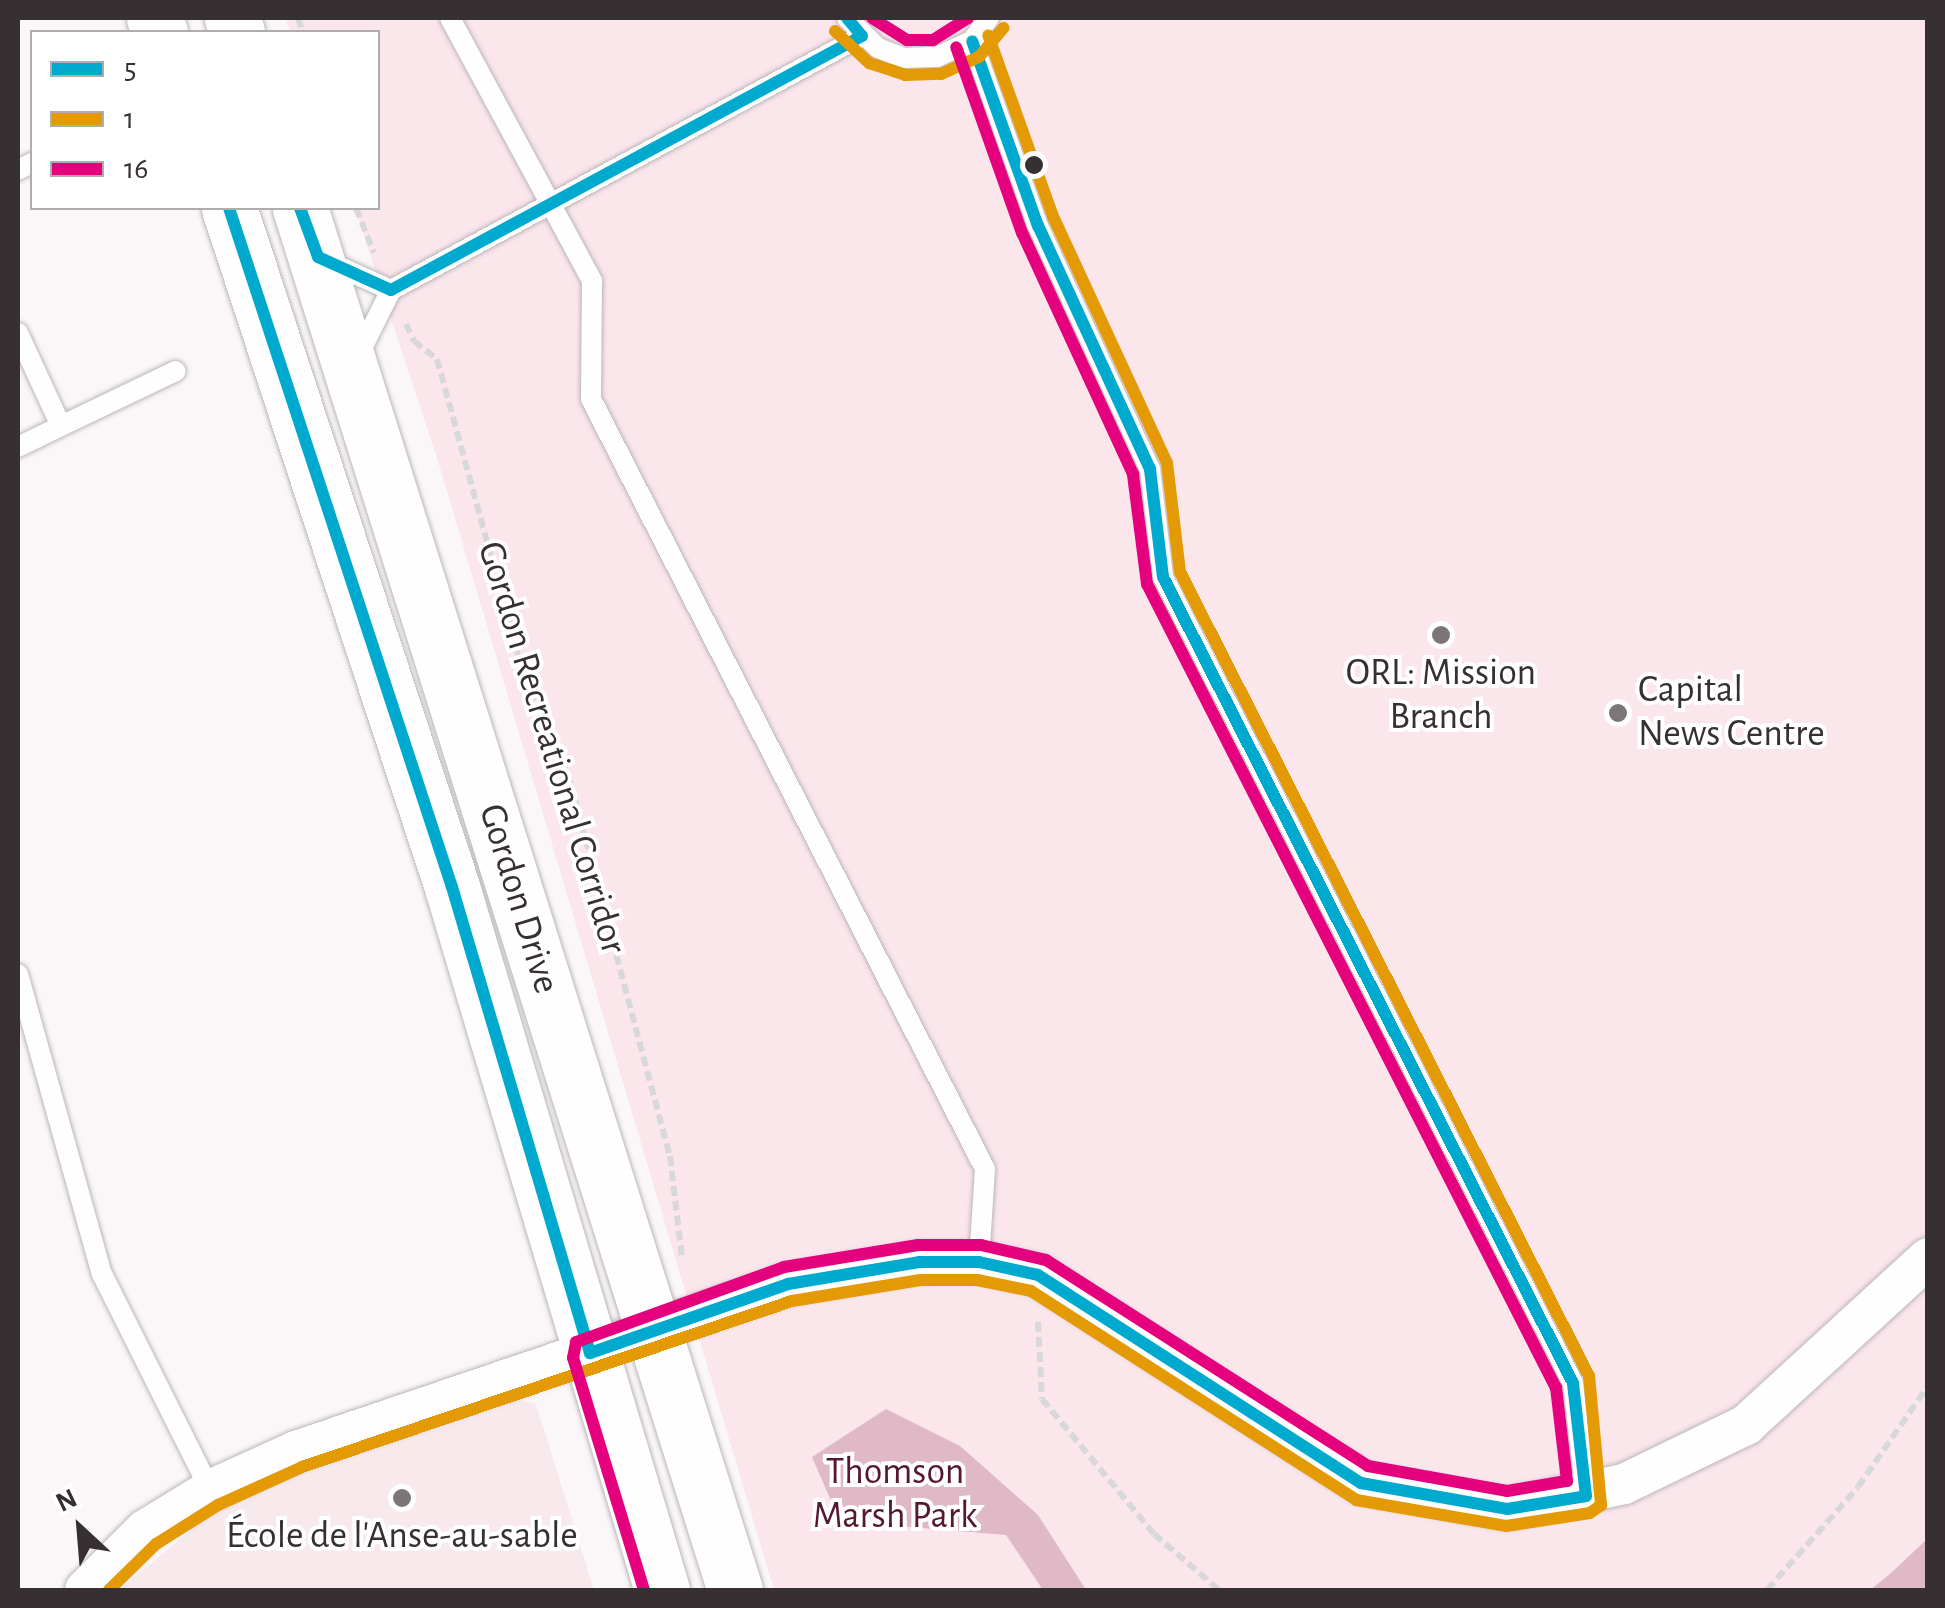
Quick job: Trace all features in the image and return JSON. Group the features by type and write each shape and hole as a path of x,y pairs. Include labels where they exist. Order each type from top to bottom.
{"main road":[{"name":"Gordon Drive","path":"230,210 452,887 662,1590"},
{"name":"Gordon Drive","path":"309,232 678,1324 735,1590"}],"street":[{"path":"85,1590 146,1530 210,1490 296,1451 788,1284 919,1262 978,1262 1038,1275 1361,1483 1507,1509 1586,1496 1624,1484 1746,1425 1928,1258"}],"lane":[{"path":"450,18 553,202 592,281 591,398 985,1169 978,1262"},
{"path":"848,18 862,36 904,58 937,57 972,40 990,18"},
{"path":"352,367 391,290 862,36"},
{"path":"972,40 1038,226 1150,469 1163,576 1573,1383 1586,1496"},
{"path":"309,232 391,290"},
{"path":"18,333 61,426"},
{"path":"18,447 176,372"},
{"path":"18,974 102,1274 210,1490"}],"path":[{"name":"Gordon Recreational Corridor","path":"357,210 414,342 436,359 520,662 570,781 670,1156 682,1266 678,1324"},
{"path":"1038,1322 1042,1399 1154,1534 1218,1590"},
{"path":"1768,1590 1858,1487 1928,1386"}],"shaded area":[{"name":"École de l'Anse-au-sable","path":"516,1399 536,1404 594,1590 119,1590 208,1516 269,1480 321,1458"},
{"path":"886,1409 960,1446 1038,1515 1086,1590 1043,1590 1006,1535 886,1525 832,1503 812,1457"},
{"path":"1927,1539 1927,1590 1870,1590 1890,1574"}],"green space":[{"name":"Thomson Marsh Park","path":"285,18 1927,18 1927,1590 774,1590 441,471 356,210 380,210 380,30 290,30"}],"transit line":[{"name":"5","path":"301,210 318,257 391,290 862,36 847,18"},
{"name":"16","path":"872,18 907,40 933,40 968,18"},
{"name":"1","path":"835,31 869,63 905,75 941,74 979,57 1003,28"},
{"name":"1","path":"109,1590 156,1544 218,1505 302,1467 792,1301 920,1280 977,1280 1031,1291 1356,1500 1506,1526 1590,1513 1601,1505 1589,1376 1180,572 1167,463 1054,219 988,35"},
{"name":"5","path":"230,210 452,887 590,1353 788,1284 919,1262 979,1262 1038,1275 1361,1483 1507,1509 1586,1496 1573,1383 1163,577 1150,469 1038,226 972,41"},
{"name":"16","path":"644,1590 573,1358 576,1342 784,1267 918,1245 981,1245 1046,1260 1368,1466 1507,1491 1567,1481 1556,1388 1147,584 1133,474 1022,233 956,47"}],"place":[{"name":"ORL: Mission Branch","path":"1441,635"},
{"name":"Capital News Centre","path":"1618,713"},
{"name":"École de l'Anse-au-sable","path":"402,1498"}]}
